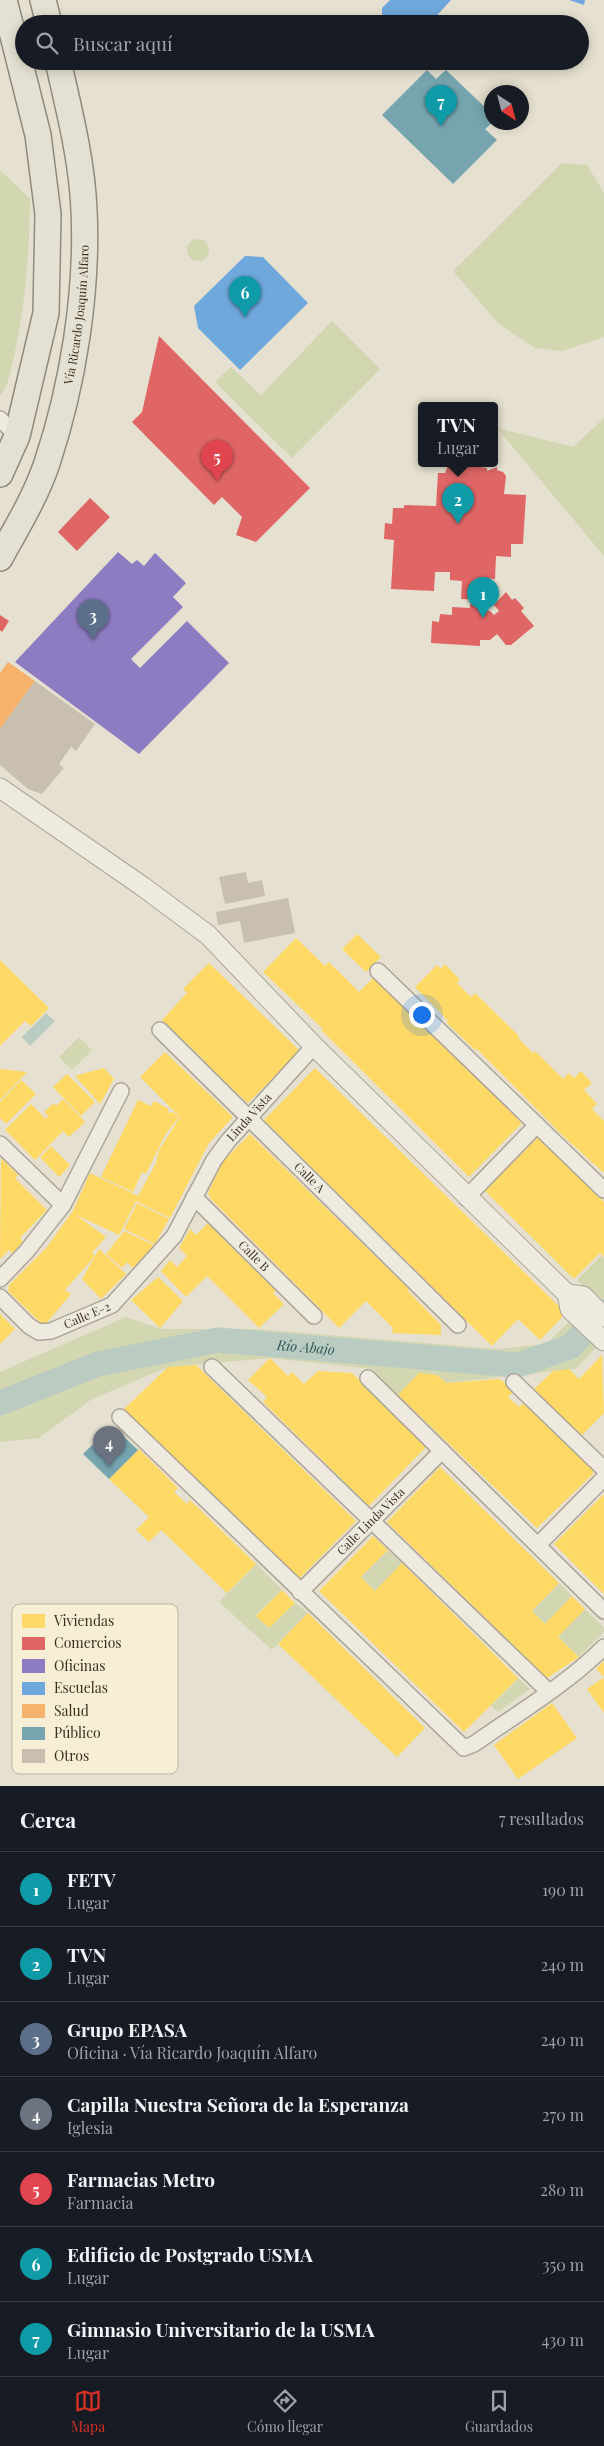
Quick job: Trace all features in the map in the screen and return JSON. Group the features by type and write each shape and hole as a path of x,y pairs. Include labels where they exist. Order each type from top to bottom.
{"main road":[{"path":"44,0 47,15"},
{"path":"4,4 15,46"},
{"path":"0,474 9,427 46,313 48,214 38,135 21,70"},
{"name":"Vía Ricardo Joaquín Alfaro","path":"0,558 24,513 46,464 63,400 81,312 84,210 74,131 60,70"}],"street":[{"path":"0,788 142,886 208,935 314,1046 466,1198 573,1300 604,1341"},
{"path":"378,971 604,1190"},
{"name":"Calle A","path":"160,1030 458,1325"},
{"name":"Linda Vista","path":"194,1197 214,1160 314,1046"},
{"path":"0,1279 26,1252 63,1205 121,1091"},
{"path":"466,1198 537,1125"},
{"path":"0,1144 63,1205"},
{"name":"Calle E-2","path":"0,1297 29,1326 39,1332 51,1331 100,1312 122,1296 174,1236 194,1197"},
{"name":"Calle B","path":"194,1197 314,1316"},
{"path":"573,1300 604,1317"},
{"path":"212,1366 548,1692"},
{"path":"368,1378 604,1611"},
{"path":"514,1382 604,1469"},
{"path":"120,1417 464,1748 474,1744 590,1662 604,1647"},
{"name":"Calle Linda Vista","path":"300,1592 370,1520 442,1451"},
{"path":"538,1545 604,1478"}],"green space":[{"path":"562,163 587,165 604,193 604,337 562,351 535,348 499,324 453,271"},
{"path":"0,170 30,199 28,259 24,297 9,377 6,387 0,395"},
{"path":"198,239 206,242 209,250 206,258 198,261 190,258 187,250 190,242"},
{"path":"332,321 380,369 292,458 215,382 231,367 261,395"},
{"path":"604,418 604,556 498,428 573,447"},
{"path":"79,1037 92,1050 72,1070 59,1057"},
{"path":"601,1256 604,1259 604,1306 577,1280"},
{"path":"126,1317 161,1329 256,1329 498,1349 546,1344 573,1318 600,1344 575,1369 446,1383 437,1375 419,1373 398,1395 373,1369 270,1358 168,1367 92,1399 39,1438 0,1442 0,1372"},
{"path":"388,1550 402,1563 375,1591 361,1577"},
{"path":"256,1564 282,1590 256,1615 268,1628 295,1603 308,1613 272,1650 219,1602"},
{"path":"559,1583 572,1596 545,1624 532,1611"},
{"path":"585,1609 604,1628 604,1632 579,1657 558,1637"},
{"path":"518,1678 530,1689 498,1712 491,1705"}],"shaded area":[{"path":"46,1013 55,1021 30,1046 22,1037"}],"building: Viviendas":[{"path":"357,934 381,957 366,972 342,949"},
{"path":"296,938 325,966 329,962 359,992 374,977 522,1123 469,1177 321,1030 323,1029 263,972"},
{"path":"0,960 49,1008 31,1026 25,1021 0,1046"},
{"path":"209,963 300,1051 248,1103 202,1062 204,1060 162,1020 187,993 183,989"},
{"path":"445,964 460,980 457,983 471,997 475,993 519,1036 518,1038 533,1053 535,1051 563,1079 569,1073 574,1078 581,1071 592,1083 584,1090 597,1104 592,1109 604,1121 604,1173 564,1137 477,1049 475,1050 446,1022 448,1021 415,987 437,965 441,969"},
{"path":"165,1052 233,1117 209,1143 170,1218 136,1201 119,1235 72,1213 90,1173 138,1196 156,1163 159,1150 180,1117 140,1077"},
{"path":"104,1068 114,1079 100,1104 75,1076"},
{"path":"315,1068 566,1313 540,1340 518,1319 492,1346 264,1120"},
{"path":"0,1069 27,1072 0,1100"},
{"path":"67,1074 95,1102 81,1116 53,1087"},
{"path":"21,1080 36,1094 6,1124 0,1118 0,1102"},
{"path":"63,1099 85,1122 69,1137 63,1131 35,1160 5,1130 31,1104 46,1119 48,1116 44,1112 54,1103 56,1106"},
{"path":"138,1100 151,1106 154,1101 169,1109 167,1113 173,1112 179,1117 165,1135 146,1174 142,1172 133,1192 101,1177"},
{"path":"250,1134 409,1289 408,1291 441,1325 441,1335 392,1333 393,1328 366,1301 339,1328 210,1198 208,1193 223,1161"},
{"path":"538,1137 604,1202 604,1257 600,1253 574,1279 485,1191"},
{"path":"51,1146 70,1165 59,1177 40,1157"},
{"path":"1,1158 18,1175 15,1178 47,1210 20,1238 23,1242 13,1253 9,1250 0,1259"},
{"path":"137,1203 169,1219 155,1244 124,1229"},
{"path":"72,1212 106,1237 92,1253 95,1256 65,1290 71,1294 44,1326 8,1291 9,1285 47,1247"},
{"path":"208,1223 276,1291 273,1293 284,1304 259,1328 207,1276 186,1297 161,1271 170,1260 177,1267 187,1256 179,1248 190,1229 196,1235"},
{"path":"124,1231 154,1245 133,1268 127,1262 122,1268 106,1254"},
{"path":"99,1249 126,1274 101,1299 82,1279"},
{"path":"158,1277 183,1301 160,1328 131,1300"},
{"path":"0,1314 15,1329 0,1344"},
{"path":"602,1355 604,1413 581,1436 534,1389 553,1371 569,1369 579,1379"},
{"path":"270,1358 288,1376 292,1372 304,1384 318,1371 352,1373 427,1446 369,1506 263,1402 267,1397 248,1380"},
{"path":"196,1365 356,1521 298,1580 123,1410 168,1367"},
{"path":"419,1373 437,1375 446,1383 500,1379 514,1391 508,1397 519,1407 524,1402 593,1469 593,1474 537,1528 398,1395"},
{"path":"139,1449 178,1488 174,1492 187,1504 190,1500 256,1564 227,1593 161,1530 149,1542 136,1530 149,1517 109,1479"},
{"path":"440,1467 559,1583 532,1611 545,1624 572,1596 585,1609 558,1637 579,1657 547,1678 387,1522"},
{"path":"604,1494 604,1594 554,1544"},
{"path":"373,1536 388,1550 361,1577 375,1591 402,1563 518,1678 464,1732 319,1591"},
{"path":"282,1590 295,1603 269,1628 256,1616"},
{"path":"308,1613 425,1728 397,1757 278,1644"},
{"path":"604,1661 604,1677 596,1669"},
{"path":"603,1678 604,1680 604,1713 587,1689"},
{"path":"552,1703 577,1738 518,1779 494,1745"}],"building: Comercios":[{"path":"159,336 310,488 256,542 236,535 242,517 222,497 214,505 132,422 142,412"},
{"path":"447,467 481,467 487,468 487,471 497,467 497,470 503,472 506,476 504,494 526,495 523,544 511,544 511,557 496,556 495,579 485,578 484,600 461,599 462,581 450,580 450,572 435,572 434,591 391,589 394,540 384,539 385,523 392,524 393,508 404,508 404,505 436,506 438,473 445,473"},
{"path":"90,498 110,517 77,551 58,532"},
{"path":"506,592 512,600 515,598 524,608 521,611 534,626 511,645 506,645 497,634 490,640 480,640 480,646 431,643 432,621 439,622 440,614 452,615 452,607 470,608 470,604 482,604 481,610 490,611 494,615 499,611 494,605"},
{"path":"0,615 9,621 2,632 0,630"}],"building: Oficinas":[{"path":"118,552 132,564 137,560 144,566 155,553 186,583 173,597 183,607 131,659 140,668 187,621 229,663 139,754 15,662"}],"building: Escuelas":[{"path":"390,0 451,0 437,15 382,15 382,8"},
{"path":"569,0 585,0 584,5"},
{"path":"245,256 263,257 308,303 240,370 198,328 194,306"}],"building: Salud":[{"path":"8,662 35,681 0,729 0,673"}],"building: Público":[{"path":"427,70 436,79 446,70 484,106 484,130 497,140 453,184 382,115"},
{"path":"123,1436 138,1450 109,1479 83,1454 92,1445 104,1456"}],"building: Otros":[{"path":"35,681 95,724 76,751 71,747 59,764 64,768 42,794 28,789 0,765 0,729"},
{"path":"246,872 248,883 262,880 265,896 225,904 219,877"},
{"path":"288,898 295,933 244,943 240,921 218,925 216,912"}],"waterway":[{"name":"Río Abajo","path":"0,1403 98,1364 218,1340 518,1365 570,1347 604,1311"}],"place":[{"name":"Gimnasio Universitario de la USMA","path":"441,126"},
{"name":"Edificio de Postgrado USMA","path":"245,317"},
{"name":"Farmacias Metro","path":"217,481"},
{"name":"TVN","path":"458,524"},
{"name":"FETV","path":"483,618"},
{"name":"Grupo EPASA","path":"93,640"},
{"name":"Capilla Nuestra Señora de la Esperanza","path":"109,1467"}]}
